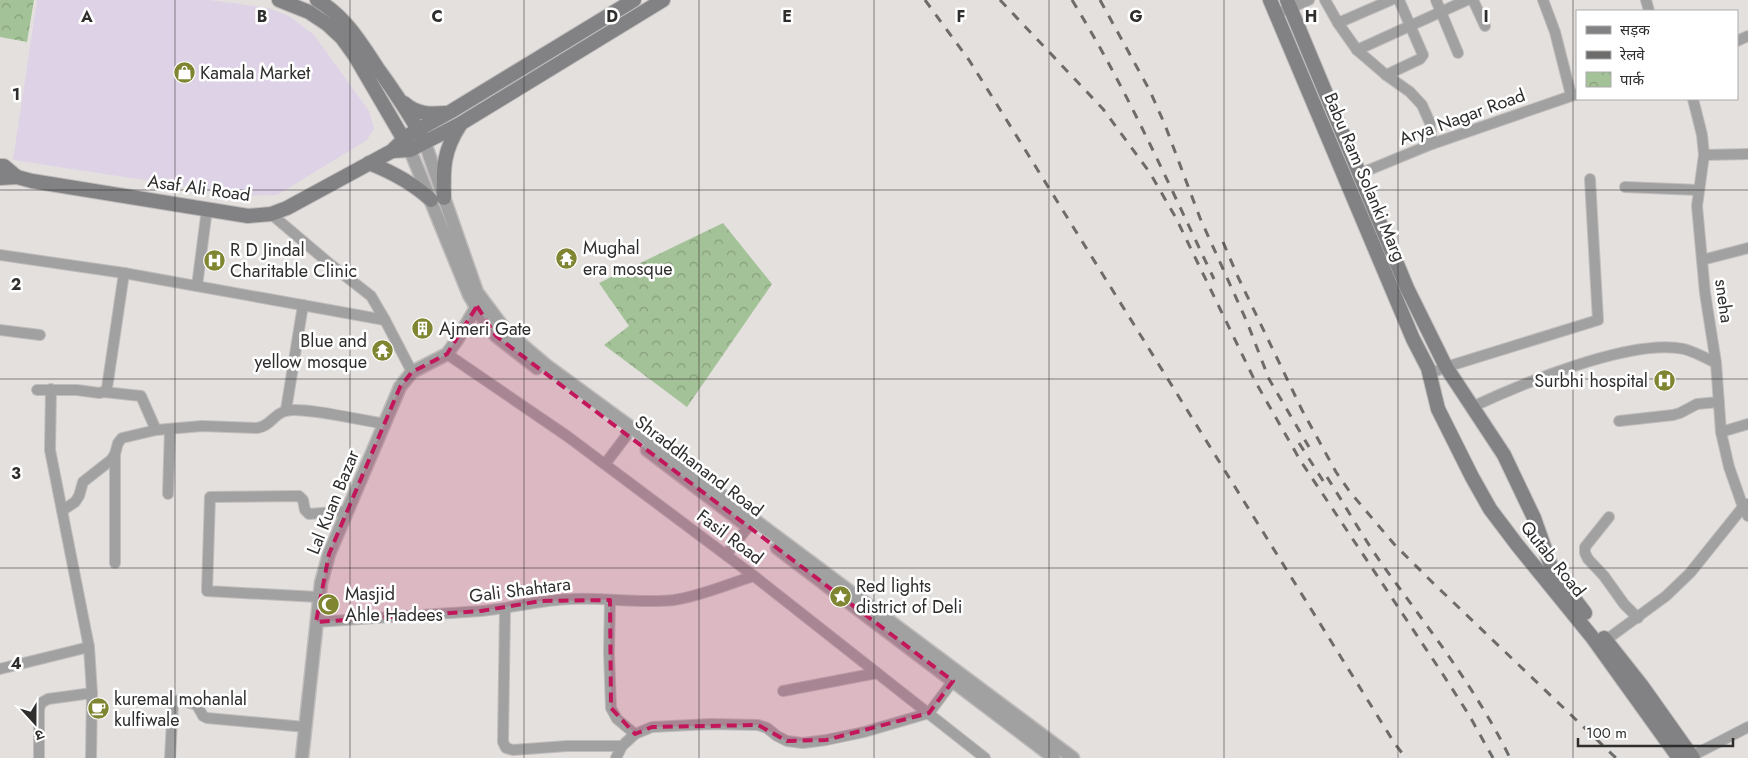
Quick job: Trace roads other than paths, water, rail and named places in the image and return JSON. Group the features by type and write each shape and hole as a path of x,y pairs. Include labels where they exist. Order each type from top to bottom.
{"main road":[{"path":"280,0 309,12 327,24 342,38 355,56 407,144"},
{"path":"317,0 338,14 357,38 399,99 425,143"},
{"path":"407,144 418,130 634,0"},
{"path":"407,144 425,143 460,124 663,0"},
{"name":"Babu Ram Solanki Marg","path":"1270,0 1359,174 1407,288 1446,367"},
{"name":"Babu Ram Solanki Marg","path":"1289,4 1308,71 1372,245 1429,371"},
{"path":"399,99 411,110 421,113 450,112"},
{"path":"369,163 406,180 438,199 447,150 460,124"},
{"name":"Asaf Ali Road","path":"0,178 17,177 248,216 271,214 287,208 407,144"},
{"name":"Asaf Ali Road","path":"0,166 4,166 17,177"},
{"path":"1372,245 1387,239"},
{"path":"1393,293 1407,288"},
{"name":"Qutab Road","path":"1446,367 1504,455 1534,518 1555,583 1592,637 1632,690 1688,758"},
{"name":"Qutab Road","path":"1429,371 1438,408 1490,509 1606,640 1642,686 1688,758"}],"street":[{"path":"332,0 338,14"},
{"path":"1276,14 1289,4 1309,0"},
{"path":"1325,0 1357,50 1386,75 1410,92 1422,105 1430,123 1432,144"},
{"path":"1338,23 1391,0"},
{"path":"1386,75 1420,59 1423,55 1399,0"},
{"path":"1436,0 1458,53"},
{"path":"1357,50 1467,0"},
{"path":"1473,0 1485,26"},
{"path":"1543,0 1574,95"},
{"name":"Arya Nagar Road","path":"1359,174 1432,144 1574,95"},
{"name":"sneha","path":"1693,100 1702,135 1704,155 1698,190 1698,206 1702,260 1716,363 1721,432 1730,467 1746,509"},
{"name":"Shraddhanand Road","path":"425,143 438,199 465,285 506,331 546,366 692,472 1073,758"},
{"name":"Shraddhanand Road","path":"407,144 438,199"},
{"path":"1704,155 1748,154"},
{"path":"1429,371 1598,320 1590,180"},
{"path":"1625,187 1698,190"},
{"path":"197,286 207,209"},
{"path":"271,214 371,296 412,372"},
{"path":"1702,260 1748,248"},
{"path":"0,255 124,273 385,320"},
{"path":"104,392 107,388 124,273"},
{"name":"Shraddhanand Road","path":"480,303 486,324 496,336 1054,758"},
{"name":"Lal Kuan Bazar","path":"302,758 318,596 329,554 400,387 412,372 447,354 480,303"},
{"path":"286,410 304,305"},
{"path":"0,330 40,335"},
{"path":"1472,407 1542,378 1630,351 1659,347 1685,349 1716,363"},
{"name":"Fasil Road","path":"447,354 605,464 754,576 985,758"},
{"path":"51,389 50,450 89,647 92,693 92,758"},
{"path":"37,390 104,392 141,396 156,430"},
{"path":"1619,421 1673,415 1685,411 1693,405 1719,402"},
{"path":"115,563 115,454 118,443 122,438 156,430 202,426 265,427 277,414 293,409 385,424"},
{"path":"1721,432 1748,424"},
{"path":"168,494 170,429"},
{"path":"605,464 627,435"},
{"path":"63,510 75,502 84,482 111,460 115,454"},
{"path":"318,596 207,591 210,497 299,496 302,497 305,510 309,514 347,511"},
{"path":"1606,640 1666,596 1690,573 1746,509"},
{"path":"1609,518 1585,547 1585,553 1624,604 1638,618"},
{"path":"726,555 748,526"},
{"name":"Gali Shahtara","path":"316,622 505,609 541,600 574,599 652,602 676,600 754,576"},
{"path":"610,600 609,661 611,708 617,719 635,734"},
{"path":"505,609 504,742 506,748 544,753 591,746 622,746"},
{"path":"0,669 89,647"},
{"path":"783,691 877,673"},
{"path":"616,758 622,746 635,734 652,727 710,724 758,725 767,728 787,741 803,743 864,732 929,713 953,681"},
{"path":"39,758 38,709 41,703 48,699 92,693"},
{"path":"170,758 173,703 178,700 197,705 203,716 207,718 305,727"},
{"path":"1688,758 1748,727"}],"railway":[{"path":"925,0 969,60 1395,744 1406,758"},
{"path":"1000,0 1103,109 1150,173 1176,218 1255,381 1300,460 1442,673 1469,715 1493,758"},
{"path":"1072,0 1129,103 1214,279"},
{"path":"1100,0 1150,91 1165,125 1200,218 1247,322 1269,379 1309,447"},
{"path":"1223,242 1302,410 1336,472 1350,492 1394,544 1616,758"},
{"path":"1299,443 1327,487"},
{"path":"1327,477 1362,534 1483,708 1510,758"}],"place":[{"name":"Kamala Market","path":"184,73"},
{"name":"Mughal era mosque","path":"567,258"},
{"name":"R D Jindal Charitable Clinic","path":"214,260"},
{"name":"Ajmeri Gate","path":"423,329"},
{"name":"Blue and yellow mosque","path":"383,351"},
{"name":"Surbhi hospital","path":"1664,381"},
{"name":"Red lights district of Deli","path":"840,596"},
{"name":"Masjid Ahle Hadees","path":"329,604"},
{"name":"kuremal mohanlal kulfiwale","path":"98,709"}]}
